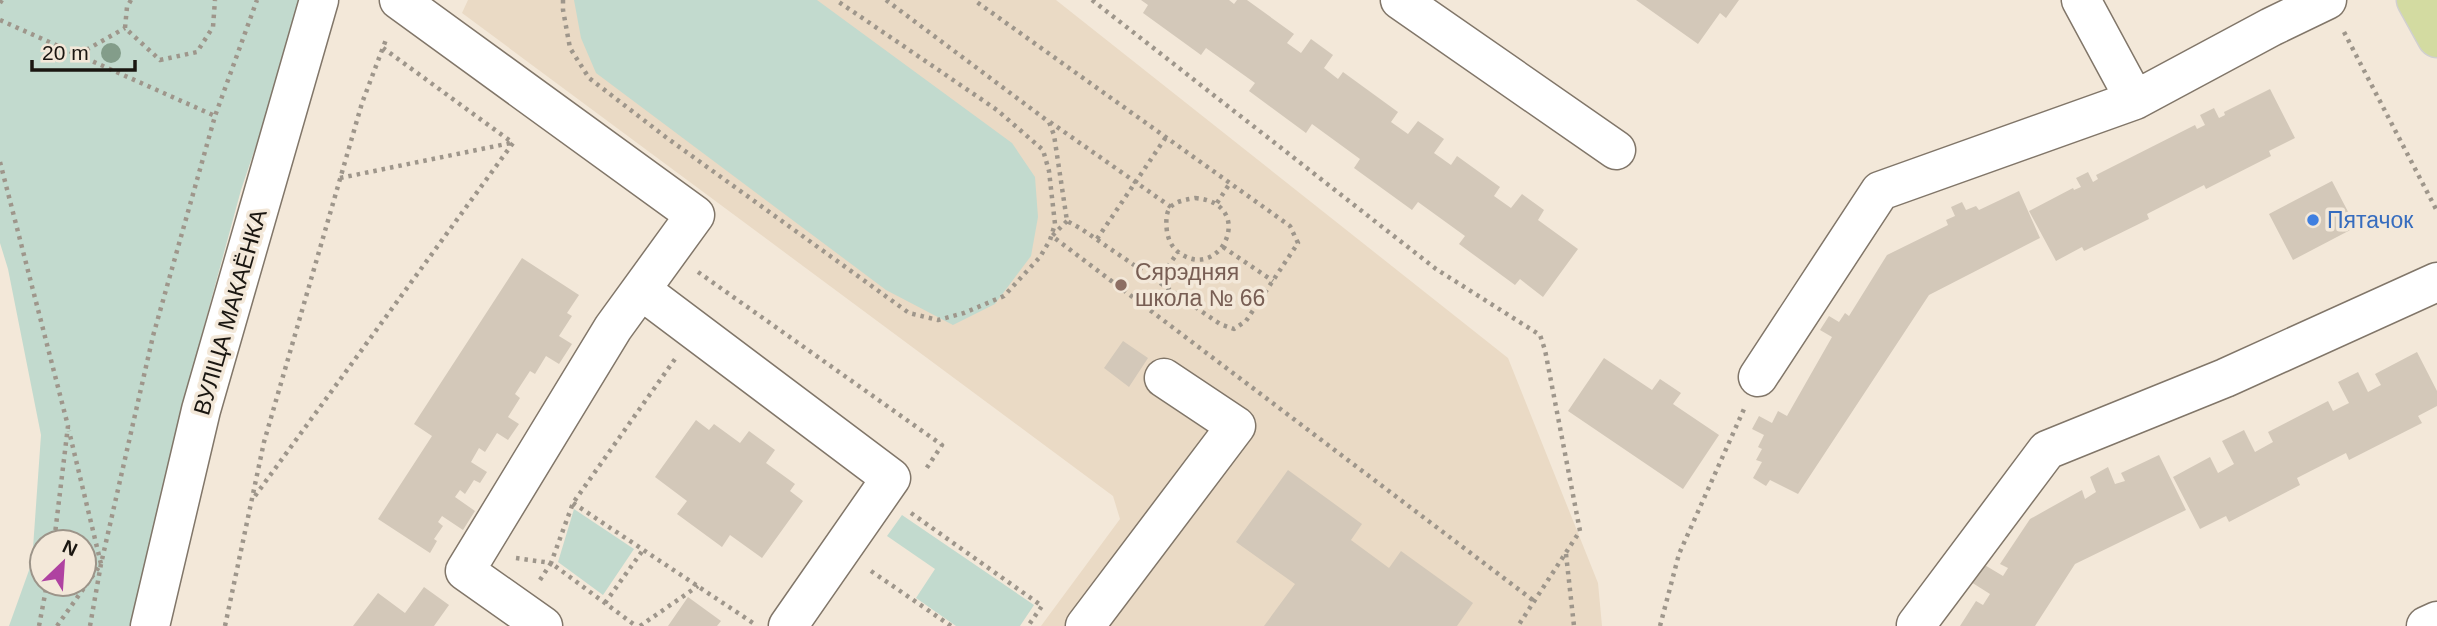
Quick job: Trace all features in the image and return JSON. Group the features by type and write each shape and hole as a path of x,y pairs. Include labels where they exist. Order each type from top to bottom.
{"main road":[{"path":"2416,0 2437,38"}],"street":[{"name":"ВУЛІЦА МАКАЁНКА","path":"150,626 201,410 318,0"},
{"path":"1400,0 1616,150"},
{"path":"2081,0 2135,100"},
{"path":"1758,377 1880,191 2135,100 2264,14 2327,0"},
{"path":"403,3 695,215 613,328 466,572 543,626"},
{"path":"1916,625 2047,450 2225,378 2437,282"},
{"path":"641,290 891,478 788,626"},
{"path":"1085,626 1236,426 1164,378"},
{"path":"2426,626 2437,621"}],"path":[{"path":"125,28 127,7 131,0"},
{"path":"125,28 160,60 197,52 213,27 215,0"},
{"path":"90,626 101,564 153,336 215,116 257,0"},
{"path":"563,0 570,48 589,78 667,138 909,313 938,320 964,313 1004,296 1040,257 1052,236 1066,221"},
{"path":"836,0 997,110 1043,150 1049,171 1055,223 1052,236"},
{"path":"887,0 1049,122 1171,207"},
{"path":"974,0 1290,226 1298,243 1246,321 1234,329 1220,324 1097,239 1066,221"},
{"path":"1092,0 1436,269 1540,335 1580,531 1518,626"},
{"path":"2327,0 2437,211"},
{"path":"225,626 264,442 362,103 403,3"},
{"path":"0,20 215,116"},
{"path":"78,55 125,28"},
{"path":"383,48 513,143"},
{"path":"1049,122 1054,135 1066,221"},
{"path":"1097,239 1166,137"},
{"path":"340,178 513,143"},
{"path":"252,499 513,143"},
{"path":"0,162 101,564 57,626"},
{"path":"1217,203 1230,183"},
{"path":"1195,198 1217,203 1226,214 1228,222 1229,232 1223,247 1212,256 1197,259 1188,258 1178,252 1168,237 1166,215 1171,207 1182,200 1195,198"},
{"path":"1052,236 1534,601"},
{"path":"1223,247 1273,281"},
{"path":"1158,281 1178,252"},
{"path":"551,563 573,502 679,353"},
{"path":"1660,626 1679,554 1758,377"},
{"path":"56,528 68,426"},
{"path":"573,502 758,626"},
{"path":"605,603 643,550"},
{"path":"477,552 551,563 638,626 698,586"},
{"path":"1566,553 1574,626"},
{"path":"860,564 951,626"},
{"path":"39,626 44,598"}],"shaded area":[{"name":"Сярэдняя школа № 66","path":"468,0 1056,0 1508,358 1598,583 1602,626 1041,626 1120,519 1113,496 462,13"}],"green space":[{"path":"0,0 305,0 241,190 187,389 140,626 9,626 28,573 28,598 98,598 98,528 34,528 41,435 8,269 0,243"},
{"path":"574,0 817,0 1012,143 1035,177 1038,217 1031,256 995,304 953,325 886,290 596,73 581,38"},
{"path":"574,509 634,549 603,595 558,562"},
{"path":"902,515 1034,605 1020,626 956,626 916,598 935,569 887,536"}],"building":[{"path":"1141,0 1229,0 1234,4 1237,0 1247,0 1294,34 1287,43 1301,53 1311,39 1333,55 1324,68 1338,79 1343,72 1398,112 1391,122 1408,134 1418,121 1444,139 1434,153 1451,165 1457,156 1500,187 1494,196 1511,208 1522,194 1544,210 1538,220 1578,249 1543,297 1520,279 1515,285 1459,244 1465,236 1418,202 1412,210 1354,168 1360,159 1312,124 1306,133 1249,91 1255,83 1206,48 1201,55 1143,13 1148,5"},
{"path":"1636,0 1739,0 1726,18 1720,13 1698,44"},
{"path":"2270,89 2295,138 2269,151 2271,156 2206,189 2204,185 2147,214 2149,219 2084,251 2082,247 2056,261 2029,211 2073,188 2074,190 2081,187 2076,178 2088,172 2093,182 2098,179 2096,175 2195,125 2197,129 2205,125 2200,115 2214,108 2219,118 2225,115 2224,112"},
{"name":"Пятачок","path":"2332,181 2356,227 2293,260 2269,214"},
{"path":"2019,191 2040,238 1929,295 1798,494 1770,480 1766,486 1753,478 1762,462 1756,460 1762,449 1758,447 1764,435 1752,429 1759,416 1772,423 1778,411 1787,416 1832,337 1820,330 1829,316 1839,322 1845,313 1849,316 1887,255 1948,225 1946,220 1955,216 1951,207 1962,202 1966,210 1976,206 1979,210"},
{"path":"522,258 579,295 567,313 572,316 559,336 572,344 559,364 546,356 535,374 530,371 515,394 520,398 508,417 519,424 508,440 497,433 485,452 479,448 471,462 487,472 480,483 474,480 465,494 460,490 455,497 475,511 463,530 442,516 438,522 443,526 434,539 437,541 430,553 378,519 432,436 414,424"},
{"path":"1123,341 1148,358 1129,387 1104,368"},
{"path":"2417,352 2437,391 2437,406 2418,416 2422,423 2349,460 2346,453 2297,478 2300,485 2229,522 2226,516 2200,529 2173,477 2210,457 2218,473 2234,464 2222,441 2244,430 2255,452 2273,442 2268,432 2328,401 2333,411 2349,403 2338,382 2358,372 2368,392 2381,385 2375,374"},
{"path":"1604,358 1652,390 1660,379 1681,393 1673,404 1719,435 1683,489 1568,411"},
{"path":"696,420 709,430 714,424 740,443 749,431 775,450 766,463 795,484 790,491 803,501 762,558 730,535 722,547 677,514 687,501 655,477"},
{"path":"2159,455 2186,510 2075,564 2035,626 1960,626 1976,601 1983,605 1990,594 1971,582 1983,564 2003,576 2008,568 2000,564 2030,519 2082,490 2085,499 2096,492 2090,477 2108,467 2115,484 2125,481 2121,473"},
{"path":"1288,470 1362,524 1351,540 1389,568 1401,551 1473,603 1457,626 1264,626 1295,584 1236,542"},
{"path":"424,587 449,605 434,626 353,626 378,593 405,613"},
{"path":"688,597 721,621 717,626 668,626"}],"place":[{"name":"Пятачок","path":"2313,220"},
{"name":"Сярэдняя школа № 66","path":"1121,285"}]}
